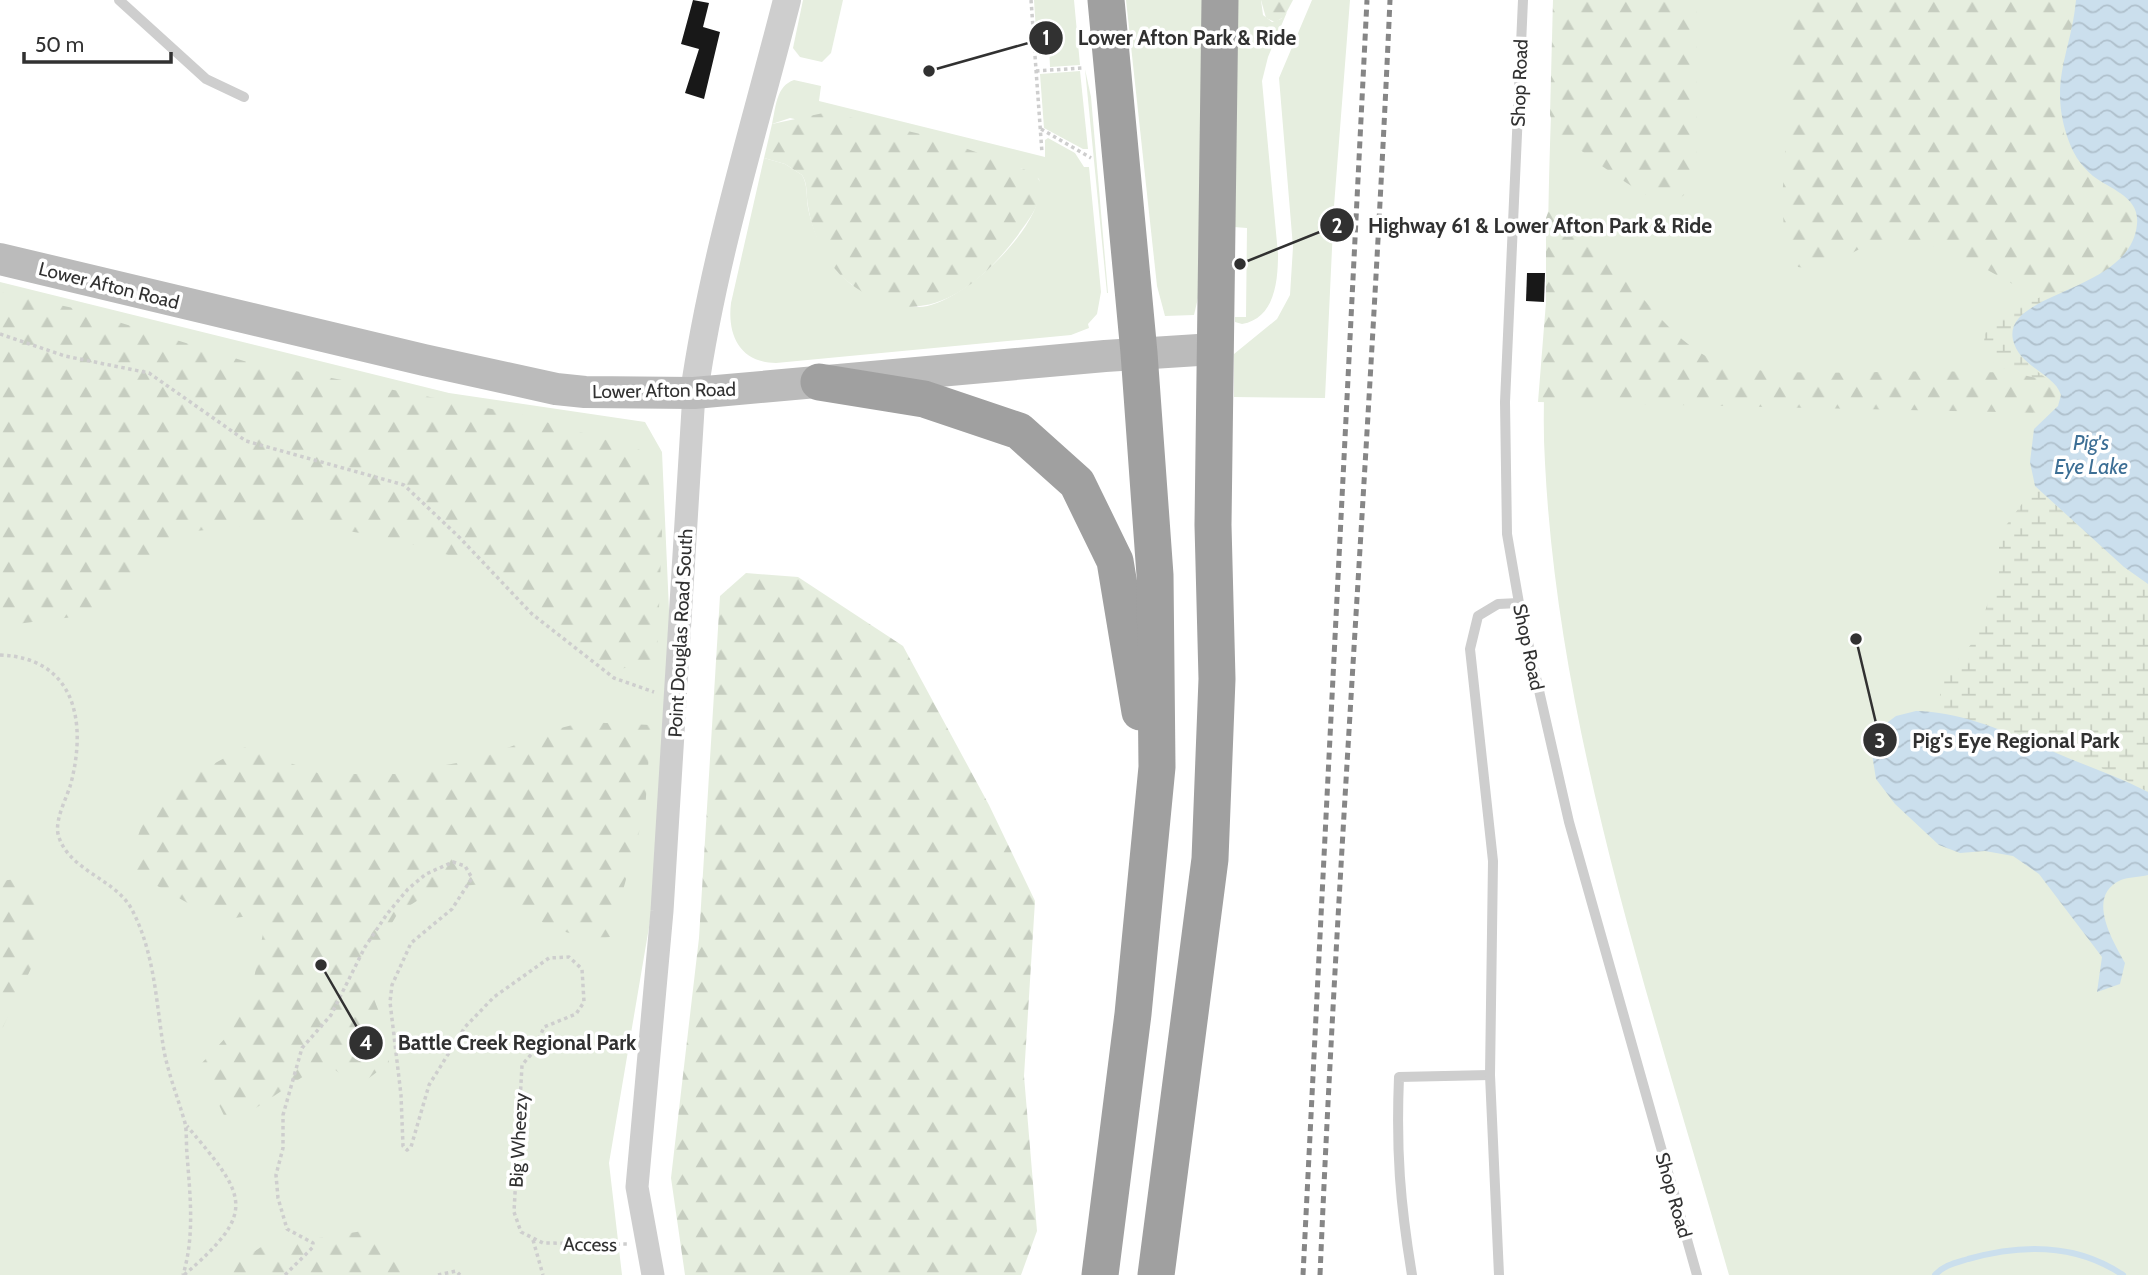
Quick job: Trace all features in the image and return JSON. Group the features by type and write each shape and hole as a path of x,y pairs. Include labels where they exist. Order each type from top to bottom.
{"highway":[{"path":"1100,1275 1133,1014 1157,767 1155,575 1139,353 1106,0"},
{"path":"1156,1275 1210,859 1217,679 1213,525 1220,0"},
{"path":"819,382 924,399 1019,431 1077,483 1115,561 1135,697 1157,767"}],"main road":[{"name":"Lower Afton Road","path":"0,258 302,332 556,389 646,395 694,393 1139,353 1214,349"}],"street":[{"name":"Point Douglas Road South","path":"653,1275 637,1187 662,911 694,393 738,180 787,0"}],"lane":[{"path":"119,0 206,79 244,97"},
{"name":"Shop Road","path":"1523,0 1504,427 1507,534 1519,603 1593,915 1697,1275"},
{"path":"1499,1275 1490,1075 1493,861 1470,649 1478,616 1498,604 1519,603"},
{"path":"1412,1275 1400,1203 1396,1152 1399,1077 1490,1075"}],"path":[{"path":"1031,0 1042,153"},
{"path":"1036,71 1082,68"},
{"path":"1041,129 1091,158"},
{"path":"0,334 65,356 149,373 246,441 404,485 460,538 532,614 614,678 676,699"},
{"path":"0,655 14,655 41,664 60,678 71,696 77,719 78,741 74,769 57,831 64,849 129,904 142,929 154,974 169,1076 186,1125 191,1227 183,1275"},
{"name":"Big Wheezy","path":"285,1275 313,1247 313,1243 286,1229 278,1198 276,1175 283,1148 283,1115 302,1048 331,1015 365,947 387,914 408,889 426,874 453,862 465,866 472,878 452,909 411,943 396,974 390,996 401,1095 402,1143 407,1150 411,1147 436,1069 465,1027 487,1003 548,958 563,956 573,960 582,969 584,1002 576,1014 544,1027 520,1072 523,1097 514,1212 521,1232 533,1240"},
{"path":"183,1275 224,1238 236,1218 238,1204 219,1165 186,1125"},
{"path":"533,1240 543,1275"},
{"name":"Access","path":"533,1240 543,1243 648,1245"},
{"path":"438,1275 457,1271 460,1275"}],"green space":[{"path":"803,0 843,0 831,53 822,62 800,57 793,48"},
{"path":"1034,0 1074,0 1080,65 1050,67 1049,46 1036,31"},
{"path":"1126,0 1203,0 1198,298 1194,315 1165,316 1157,286"},
{"path":"1237,0 1261,0 1263,15 1272,22 1281,19 1287,12 1268,57 1262,81 1278,254 1277,275 1268,306 1262,314 1242,324 1235,322 1235,317 1246,317 1247,228 1234,227"},
{"path":"1261,0 1293,0 1284,17 1275,22 1266,18"},
{"path":"1312,0 1350,0 1334,206 1325,398 1234,397 1234,354 1277,319 1290,295 1293,247 1279,78"},
{"path":"1553,0 1697,0 1697,172 1693,184 1681,198 1663,202 1641,192 1554,128 1550,115"},
{"path":"1555,0 2148,0 2148,1275 1729,1275 1614,874 1569,669 1554,566 1545,463 1544,416"},
{"path":"1795,0 2076,0 2061,85 2062,127 2070,147 2083,166 2125,198 2136,211 2136,233 2125,254 2114,266 2092,281 2056,293 2029,293 1955,252 1910,241 1886,240 1869,244 1820,270 1798,267 1785,243 1782,201"},
{"path":"1085,69 1091,97 1108,293 1107,293"},
{"path":"1080,71 1088,149 1083,149 1044,128 1040,74"},
{"path":"794,80 821,86 819,101 1045,157 1045,140 1048,138 1075,153 1084,167 1089,167 1101,292 1097,314 1088,324 1089,328 1071,335 776,363 764,362 745,352 738,345 731,326 731,303 764,158 785,164 802,175 814,230 824,251 844,278 852,285 895,302 918,307 936,304 956,293 999,259 1031,217 1039,197 1039,179 1023,169 790,118 772,124 780,92"},
{"path":"828,112 937,138 1035,174 1041,183 1038,204 1001,256 962,290 941,301 919,306 896,305 872,297 839,274 826,256 813,227 802,175 785,164 764,158 772,124"},
{"path":"1556,207 1566,209 1576,216 1673,330 1695,349 1719,362 1745,369 1774,371 2017,373 2034,375 2050,382 2056,386 2061,401 2051,413 1538,402 1546,302 1546,218 1548,212"},
{"path":"0,282 449,393 645,422 662,452 676,768 609,1163 622,1275 0,1275"},
{"path":"2077,287 2038,304 2016,325 2014,337 2018,350 2030,365 2050,381 2010,372 1993,362 1985,345 1986,331 1995,320 2027,302"},
{"path":"0,292 73,308 244,361 523,415 640,450 662,531 657,659 614,671 523,606 496,569 390,538 288,521 187,532 89,615 0,626"},
{"path":"2035,486 2124,567 2148,584 2148,792 2111,772 2022,737 1938,712 1942,678 1974,641 1999,573 1999,535"},
{"path":"746,573 798,577 903,646 989,805 1035,901 1024,1076 1037,1231 1021,1275 685,1275 671,1178 699,938 720,596"},
{"path":"584,722 651,725 645,811 610,937 592,937 558,929 513,905 484,884 437,888 398,913 363,971 381,1017 389,1063 357,1087 325,1062 229,1126 200,1065 231,1032 253,983 267,914 218,920 127,869 142,824 191,776 245,747 321,774 396,774 479,759 553,730"},
{"path":"33,877 38,954 0,1033 0,881"},
{"path":"369,1230 422,1275 219,1275 261,1247"}],"water":[{"name":"Pig's Eye Lake","path":"2076,0 2148,0 2148,584 2124,567 2035,486 2030,462 2034,429 2058,406 2061,395 2052,381 2022,357 2013,340 2015,324 2027,311 2114,264 2129,247 2137,224 2137,215 2129,200 2088,172 2077,158 2067,136 2060,99 2061,82"},
{"path":"1916,711 1952,715 1987,725 2148,792 2148,875 2127,878 2110,887 2103,907 2109,931 2125,963 2120,984 2097,992 2102,957 2039,874 2013,856 1985,851 1960,853 1939,845 1895,804 1876,779 1872,754 1876,731 1896,716"}],"building":[{"path":"693,0 709,3 703,27 720,32 704,99 685,93 699,49 681,44"},
{"path":"1527,273 1545,273 1544,302 1526,301"}],"waterway":[{"path":"1935,1275 1954,1263 1968,1259 2028,1249 2048,1249 2086,1257 2123,1275"}],"railway":[{"path":"1303,1275 1367,0"},
{"path":"1320,1275 1390,0"}],"place":[{"name":"Lower Afton Park & Ride","path":"929,71"},
{"name":"Highway 61 & Lower Afton Park & Ride","path":"1240,264"},
{"name":"Pig's Eye Regional Park","path":"1856,639"},
{"name":"Battle Creek Regional Park","path":"321,965"}]}
